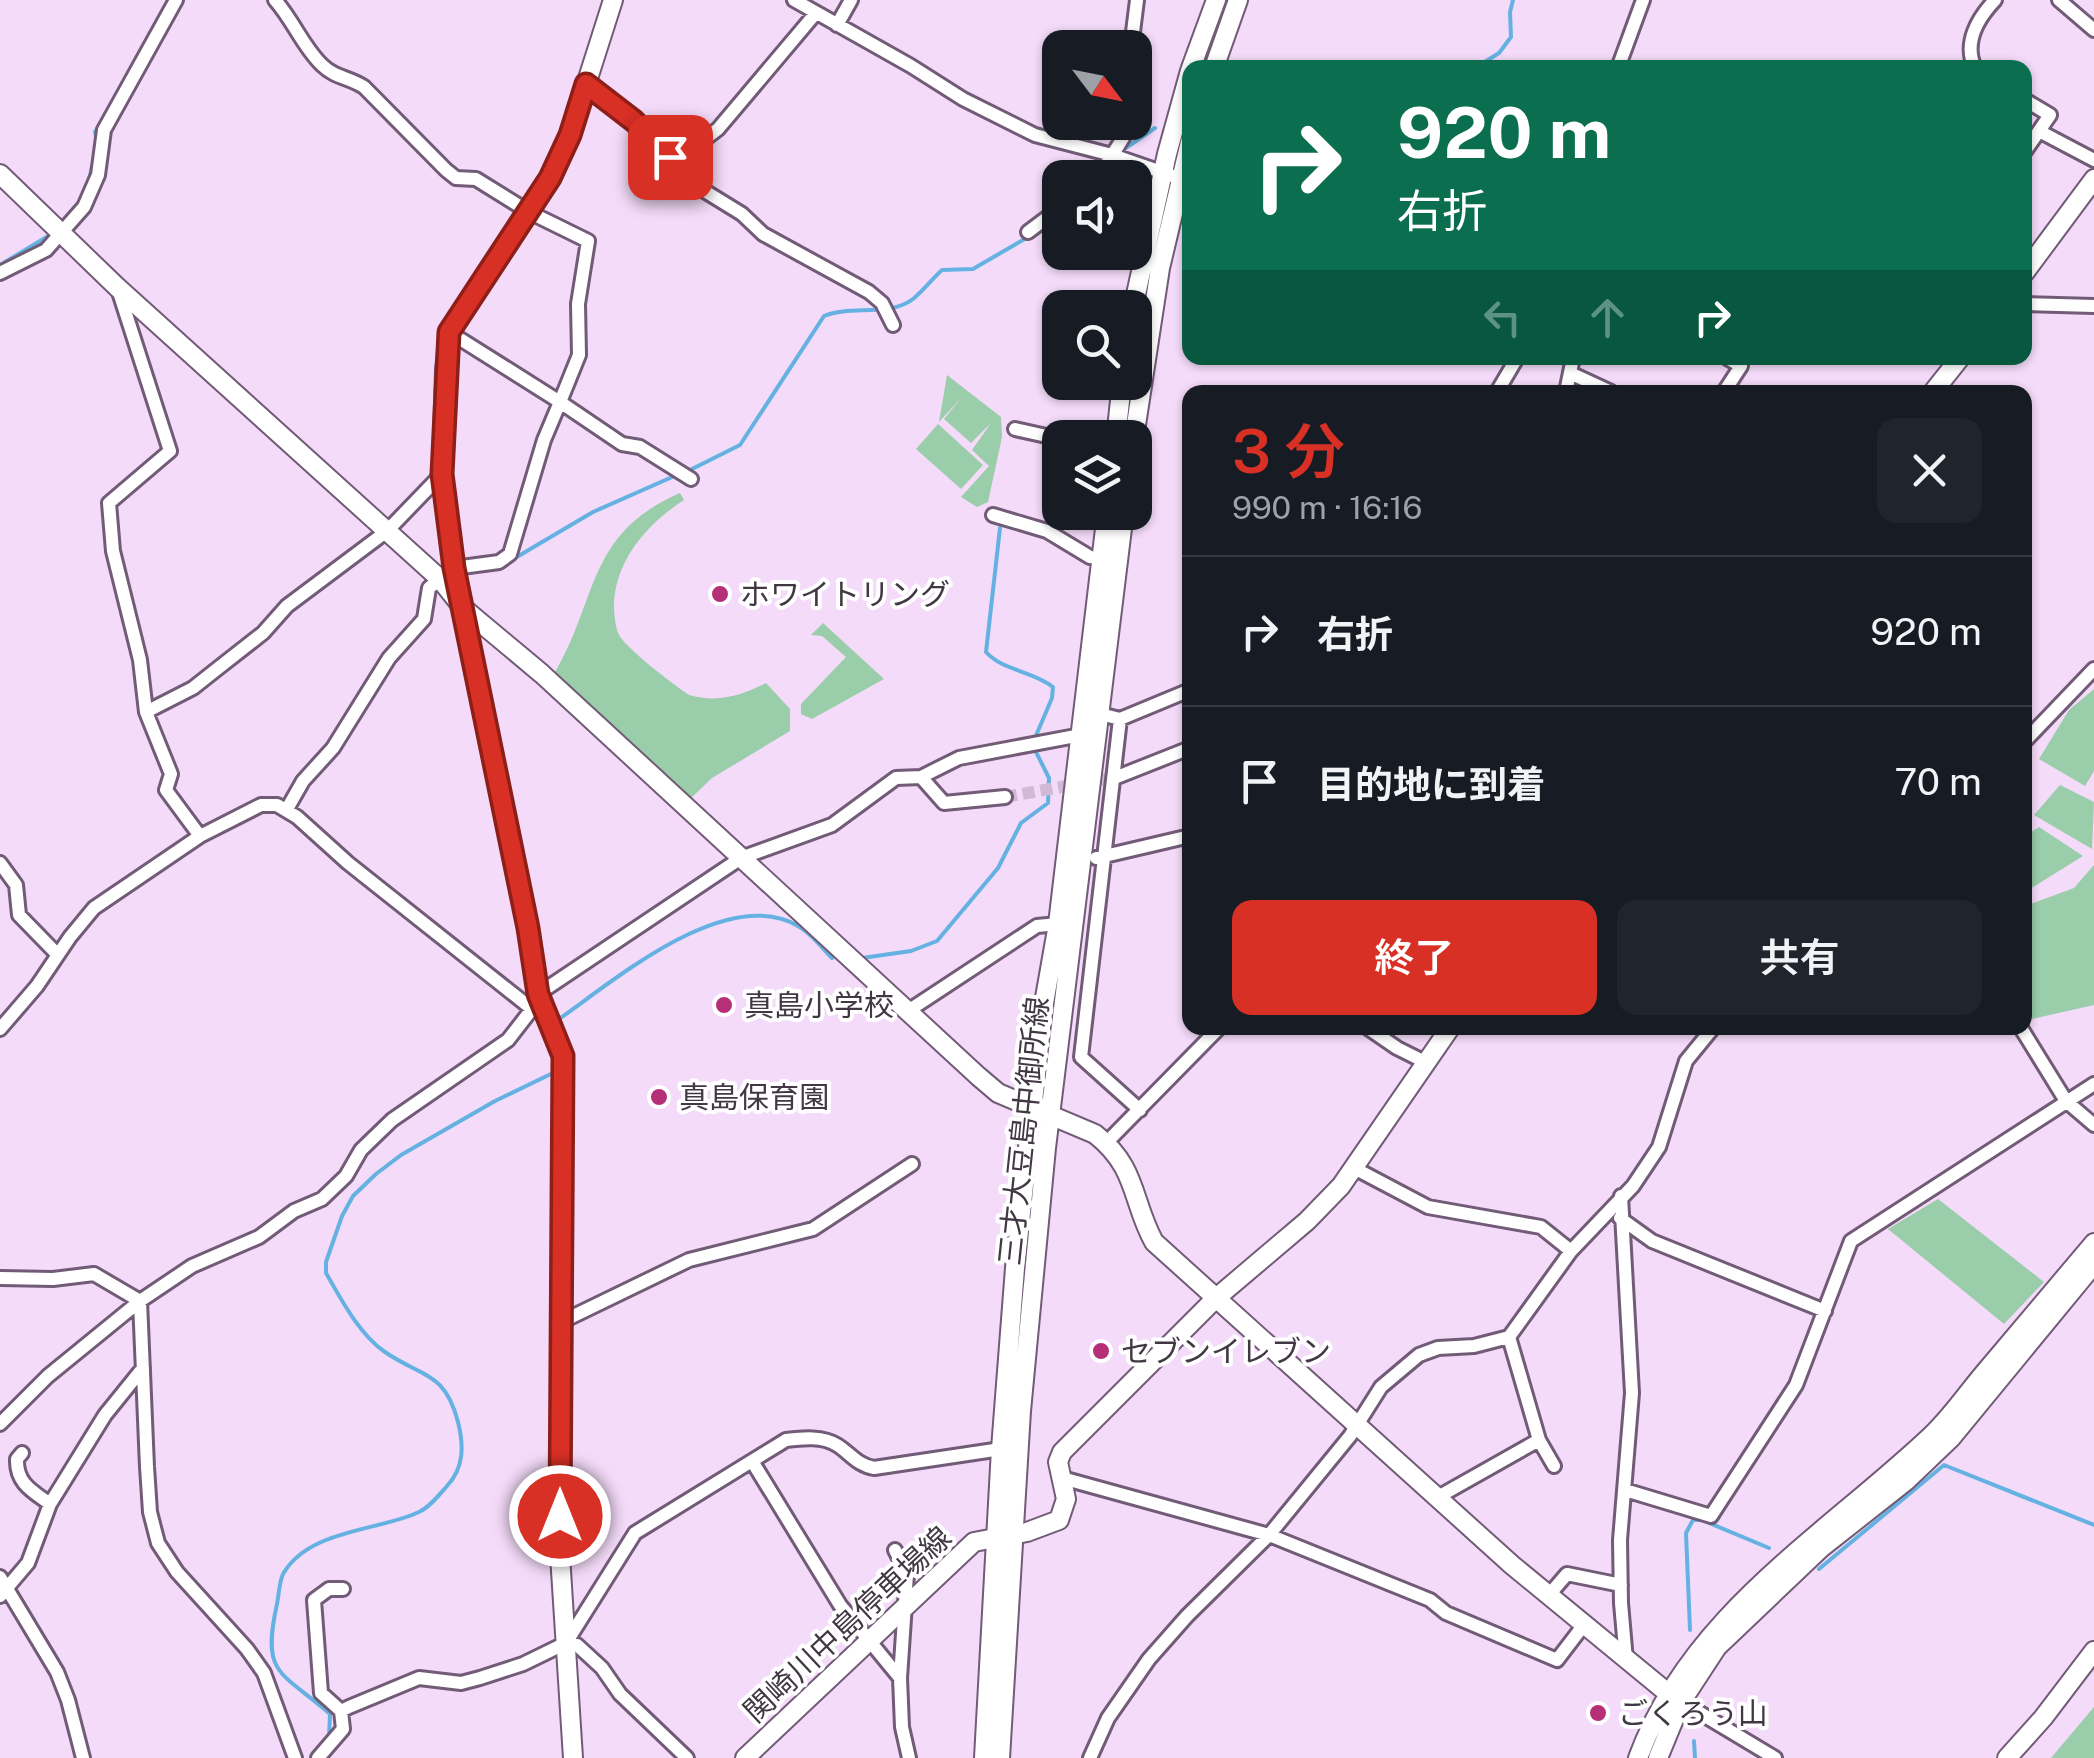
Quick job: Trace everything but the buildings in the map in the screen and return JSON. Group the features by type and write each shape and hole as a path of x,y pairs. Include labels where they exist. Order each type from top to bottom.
{"main road":[{"path":"574,1758 560,1555 563,1056 535,1001 528,928 463,608 447,574 442,474 449,332 550,178 570,135 613,0"},
{"path":"1194,60 1216,0"},
{"path":"1217,60 1238,0"},
{"path":"1137,420 1182,144"},
{"path":"0,174 387,532 447,574"},
{"path":"1137,290 1148,230 1178,178"},
{"path":"2032,264 2086,204 2094,179"},
{"path":"1939,385 1955,365"},
{"name":"三才大豆島中御所線","path":"984,1758 1021,1411 1043,1010 1058,924 1105,530"},
{"name":"三才大豆島中御所線","path":"1000,1758 1005,1535 1001,1449 1040,1113 1093,858 1100,714 1122,530"},
{"path":"463,608 542,674 998,1092 1096,1134 1106,1143 1134,1184 1154,1242 1548,1596 1674,1698"},
{"name":"関崎川中島停車場線","path":"745,1758 974,1542 1027,1532 1058,1520 1066,1499 1058,1462 1062,1452 1215,1299 1308,1221 1356,1169 1445,1035"},
{"path":"1658,1758 1674,1698 1713,1630 1759,1584 1935,1432 2094,1243"},
{"path":"1638,1758 1650,1726 1716,1647 1822,1548 1906,1481 1951,1438 2094,1264"},
{"path":"2007,1758 2094,1651"}],"street":[{"path":"0,273 46,250 84,206 98,175 104,130 176,0"},
{"path":"275,0 323,67 364,87 456,178 476,178 529,212 588,240 578,304 579,355 544,440 510,554 498,562 447,574 430,588 424,619 388,658 333,748 303,781 286,809"},
{"path":"794,0 1034,136 1112,155 1178,178"},
{"path":"836,25 851,0"},
{"path":"1133,30 1137,0"},
{"path":"1621,60 1644,0"},
{"path":"1972,60 1969,48 1980,15 1995,0"},
{"path":"2059,0 2094,30"},
{"path":"674,164 718,130 815,14"},
{"path":"586,84 634,121 680,175 742,214 762,234 869,292 887,313"},
{"path":"2032,104 2050,115 2032,141"},
{"path":"2039,131 2094,160"},
{"path":"1109,160 1119,140"},
{"path":"1028,232 1042,222"},
{"path":"117,286 170,451 109,503 113,551 140,660 146,712 170,774 166,790 200,836"},
{"path":"2032,304 2094,306"},
{"path":"449,332 622,444 640,447 686,476"},
{"path":"1567,385 1572,365"},
{"path":"1729,385 1740,365"},
{"path":"1570,373 1597,385"},
{"path":"1014,430 1042,435"},
{"path":"146,712 194,688 263,633 286,606 387,532 442,474"},
{"path":"993,515 1047,531 1090,557 1101,558"},
{"path":"2032,734 2094,669"},
{"path":"1100,714 1120,719 1182,693"},
{"path":"1120,719 1093,858 1081,1056 1140,1110"},
{"path":"0,1424 48,1376 140,1300 192,1266 259,1237 294,1211 322,1200 346,1176 361,1150 392,1120 508,1040 535,1001 741,858 832,826 896,778 920,777 959,758 1081,735"},
{"path":"1117,777 1182,751"},
{"path":"920,777 944,804 1005,797"},
{"path":"0,1029 94,908 200,836 261,805 286,809 348,863 535,1001"},
{"path":"1093,858 1182,838"},
{"path":"0,863 16,885 19,915 58,955"},
{"path":"908,1011 1037,926 1058,924"},
{"path":"1106,1143 1213,1035"},
{"path":"1378,1035 1425,1062"},
{"path":"1090,1758 1108,1718 1149,1659 1269,1534 1358,1424 1381,1387 1419,1356 1438,1348 1474,1346 1509,1337 1571,1251 1634,1186 1658,1147 1686,1061 1706,1035"},
{"path":"2025,1035 2069,1104 2094,1124"},
{"path":"1625,1490 1711,1516 1796,1385 1851,1240 2069,1104 2094,1084"},
{"path":"562,1322 689,1260 812,1228 912,1164"},
{"path":"1356,1169 1428,1207 1541,1227 1571,1251"},
{"path":"1621,1196 1632,1393 1621,1585 1626,1660"},
{"path":"1620,1218 1652,1241 1825,1311"},
{"path":"0,1278 52,1279 94,1274 140,1300"},
{"path":"140,1300 150,1512 158,1543 177,1572 264,1673 296,1758"},
{"path":"1509,1337 1539,1440 1554,1466"},
{"path":"83,1758 57,1672 2,1586 28,1563 50,1504 105,1415 142,1368"},
{"path":"342,1711 419,1678 461,1683 524,1664 566,1643 635,1532 786,1440 806,1437 834,1442 861,1466 874,1468 1001,1449"},
{"path":"1438,1497 1539,1440"},
{"path":"22,1453 17,1458 18,1476 50,1504"},
{"path":"752,1461 840,1605 900,1678"},
{"path":"1062,1478 1269,1534 1430,1600 1446,1612 1557,1660 1583,1626"},
{"path":"895,1550 908,1574 900,1678 902,1727 909,1758"},
{"path":"1548,1596 1566,1574 1621,1585"},
{"path":"318,1758 343,1729 342,1711 322,1693 314,1600 334,1586"},
{"path":"566,1643 577,1646 602,1668 620,1694 687,1758"},
{"path":"1674,1698 1776,1758"}],"green space":[{"path":"947,375 1001,417 1002,437 988,502 977,507 961,497 989,466 972,450 991,423 971,443 944,419 962,397 939,422"},
{"path":"938,424 983,465 961,489 916,449"},
{"path":"680,493 684,500 646,531 620,573 614,605 619,635 641,658 689,695 729,697 766,683 790,709 790,731 712,778 690,799 554,674 611,548 649,509"},
{"path":"823,623 884,679 812,719 801,714 801,704 846,657 822,636 811,635"},
{"path":"2094,689 2094,771 2085,786 2039,759 2069,710"},
{"path":"2060,785 2094,802 2092,849 2034,815"},
{"path":"2039,827 2083,856 2032,888 2032,832"},
{"path":"2094,865 2094,1005 2032,1019 2032,903 2074,888"},
{"path":"1938,1199 2044,1282 2004,1324 1888,1229"},
{"path":"2094,1707 2094,1758 2051,1758"}],"waterway":[{"path":"1488,60 1511,37 1513,0"},
{"path":"97,140 95,132 109,108"},
{"path":"1123,150 1155,128"},
{"path":"88,184 95,154"},
{"path":"60,224 80,201"},
{"path":"0,265 50,235"},
{"path":"688,471 740,445 824,316 904,304 942,270 973,269 1028,237"},
{"path":"510,561 593,512 679,474"},
{"path":"1000,528 986,652 1053,687 1035,738"},
{"path":"862,958 911,951 937,941 998,868 1021,823 1048,803 1049,778 1035,750"},
{"path":"567,1042 559,1019 641,961 706,927 739,917 770,916 803,929 832,958"},
{"path":"329,1738 330,1714 287,1679 274,1659 273,1628 283,1574 295,1559 327,1540 423,1510 453,1479 462,1448 458,1422 446,1393 430,1377 385,1352 367,1336 326,1273 326,1262 353,1196 376,1174 401,1155 495,1101 555,1072"},
{"path":"1819,1569 1944,1465 2094,1525"},
{"path":"1709,1522 1717,1520 1732,1494"},
{"path":"1690,1630 1686,1533 1693,1520 1702,1520 1769,1548"},
{"path":"1694,1741 1695,1758"}],"tunnel":[{"path":"1005,797 1117,777"}],"place":[{"name":"ホワイトリング","path":"720,594"},
{"name":"真島小学校","path":"724,1005"},
{"name":"真島保育園","path":"659,1097"},
{"name":"セブンイレブン","path":"1101,1351"},
{"name":"ごくろう山","path":"1598,1713"}],"route":[{"path":"560,1516 563,1056 538,994 454,568 442,474 445,370 449,332 550,178 570,135 586,84 634,121 670,157"}]}
